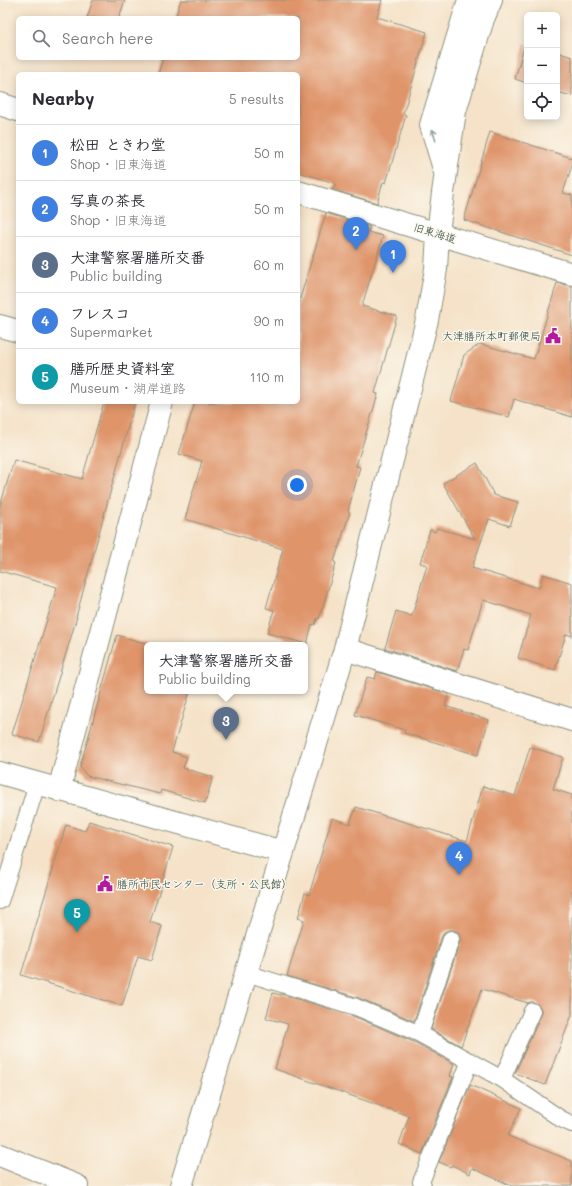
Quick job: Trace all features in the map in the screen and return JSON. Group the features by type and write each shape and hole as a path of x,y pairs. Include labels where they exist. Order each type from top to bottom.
{"street":[{"path":"445,172 431,125 468,0"},
{"path":"181,1186 345,649 426,320 436,269 438,234 445,172 455,112 483,19 491,0"},
{"path":"0,104 16,109"},
{"name":"旧東海道","path":"300,193 572,274"},
{"path":"0,326 16,330"},
{"path":"59,790 161,404"},
{"path":"345,649 572,720"},
{"path":"0,773 283,852"},
{"path":"0,1156 77,1186"}],"lane":[{"path":"0,901 37,784"},
{"path":"420,1034 451,939"},
{"path":"246,973 356,1008 420,1034 502,1079 572,1124"},
{"path":"502,1079 532,1011"},
{"path":"423,1186 421,1182 470,1061"}],"building":[{"path":"93,0 125,0 120,16 88,16"},
{"path":"181,0 382,0 377,17 427,32 403,114 406,115 386,183 383,182 377,203 333,190 335,183 300,173 300,72 159,72 162,60 300,60 300,16 176,16"},
{"path":"524,47 524,82 515,79"},
{"path":"560,53 572,57 572,96 560,93"},
{"path":"490,132 572,158 572,165 563,193 572,195 572,255 464,220"},
{"path":"326,213 370,227 368,232 383,236 362,306 397,316 375,393 378,394 356,466 360,467 348,511 350,512 334,562 336,563 319,619 317,618 315,625 312,624 308,642 300,642 267,633 274,610 266,608 283,549 185,519 202,461 179,454 194,404 300,404 300,298"},
{"path":"557,283 572,286 572,417 514,399 509,417 451,401 464,355 480,344 534,359"},
{"path":"103,404 134,404 77,617 39,742 12,734 57,587 0,571 0,506 14,460 82,479"},
{"path":"477,463 494,495 518,502 510,526 489,519 472,568 539,588 543,574 572,583 572,636 566,634 555,670 518,658 531,615 483,600 468,650 464,649 457,671 385,648 396,611 412,616 427,565 420,563 430,530 435,532 437,528 475,539 443,483"},
{"path":"117,635 144,643 144,694 189,694 172,752 187,757 183,768 213,777 205,803 161,790 160,794 87,776 80,767"},
{"path":"377,672 449,694 445,706 489,720 478,755 404,733 405,730 355,715 367,677 375,679"},
{"path":"530,747 563,757 553,789 572,795 572,1015 545,1085 515,1073 541,1015 540,1007 536,1003 528,1003 482,989 461,1046 431,1029 460,942 458,932 454,930 444,932 442,936 414,1021 359,998 287,976 304,920 298,918 305,893 309,895 332,818 350,824 356,807 467,841 483,786 515,796"},
{"name":"膳所市民センター（支所・公民館）","path":"89,821 173,847 150,922 162,926 152,960 138,956 122,1006 21,975 66,825 85,831"},
{"path":"273,993 281,994 353,1016 416,1043 454,1064 450,1076 453,1077 422,1154 399,1144 409,1116 275,1069 288,1024 266,1018"},
{"path":"470,1085 521,1108 508,1136 572,1161 572,1186 512,1186 472,1168 470,1174 452,1165 451,1167 439,1162"}],"place":[{"name":"写真の茶長","path":"356,250"},
{"name":"松田 ときわ堂","path":"393,273"},
{"name":"大津膳所本町郵便局","path":"553,336"},
{"name":"大津警察署膳所交番","path":"226,740"},
{"name":"フレスコ","path":"459,875"},
{"name":"膳所市民センター（支所・公民館）","path":"105,884"},
{"name":"膳所歴史資料室","path":"77,932"}]}
